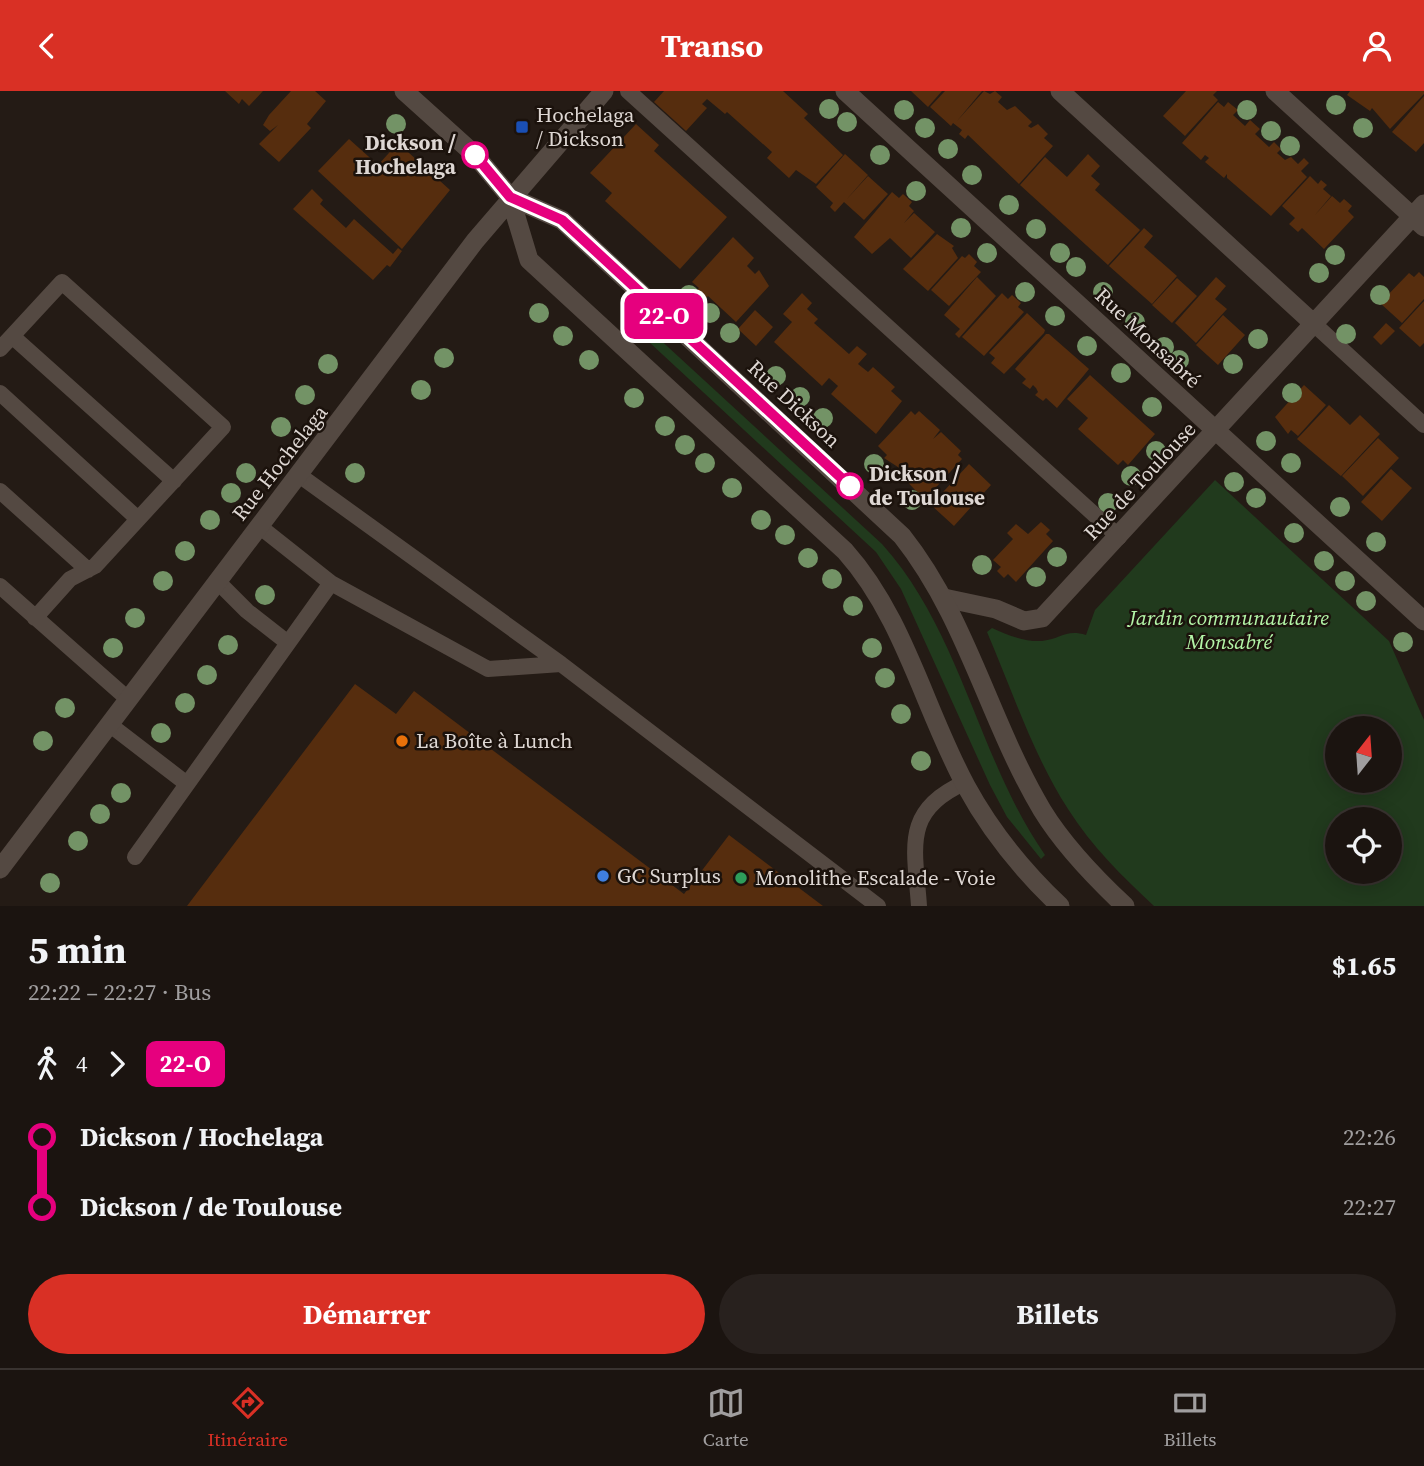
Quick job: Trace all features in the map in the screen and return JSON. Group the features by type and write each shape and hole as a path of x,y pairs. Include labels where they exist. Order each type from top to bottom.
{"main road":[{"name":"Rue Dickson","path":"404,91 475,155 510,197 529,260 845,551 870,579 964,783 1004,848 1060,906"},
{"name":"Rue Hochelaga","path":"0,869 510,197 604,91"},
{"name":"Rue Monsabré","path":"845,91 1423,621"},
{"path":"1060,91 1314,324"},
{"path":"1275,91 1420,216"},
{"name":"Rue Dickson","path":"510,197 562,220 874,509 914,552 943,598 1041,808 1070,849 1125,906"},
{"name":"Rue de Toulouse","path":"943,598 996,609 1012,618 1032,622 1053,609 1314,324 1420,216"}],"lane":[{"path":"628,91 1119,537"},
{"path":"0,349 62,282 223,428 88,570 70,579 35,618"},
{"path":"1314,324 1424,425"},
{"path":"12,336 174,481"},
{"path":"0,393 138,519"},
{"path":"299,475 561,664 878,906"},
{"path":"0,491 88,570"},
{"path":"260,526 331,583 488,669 561,664"},
{"path":"218,582 247,611 288,643"},
{"path":"135,857 331,583"},
{"path":"0,586 129,700"},
{"path":"109,724 187,785"},
{"path":"919,906 915,832 923,812 942,793 964,783"}],"green space":[{"path":"655,335 882,544 909,579 951,656 1022,818 1045,855 1041,859 1007,817 901,589 876,552 649,342"},
{"name":"Jardin communautaire Monsabré","path":"1215,480 1389,641 1424,720 1424,906 1154,906 1097,848 1055,788 987,632 992,628 1036,641 1073,633 1086,635 1095,610"}],"building":[{"path":"225,91 263,91 249,106 242,99 239,104"},
{"path":"291,91 315,91 326,101 307,124 311,128 279,162 259,144 278,125 270,131 263,125"},
{"path":"664,91 783,91 808,114 804,118 843,155 816,184 796,170 789,178 767,158 772,152 727,112 725,114 707,99 702,104 707,108 686,131 654,102"},
{"path":"911,91 942,91 928,107"},
{"path":"945,91 982,91 957,121 984,91 990,94 995,91 1002,97 998,102 1007,110 1015,106 1032,122 1028,126 1031,128 1038,124 1048,134 1044,138 1053,146 1019,184 968,135 965,139 959,134 962,130 953,123 951,126 930,107"},
{"path":"1186,91 1217,91 1213,95 1218,100 1185,136 1163,116"},
{"path":"1350,91 1424,91 1424,94 1390,129 1372,108 1370,111 1347,95"},
{"path":"1424,96 1424,143 1416,152 1392,132"},
{"path":"1218,102 1224,107 1228,102 1238,110 1233,115 1245,126 1250,120 1260,129 1255,134 1269,147 1274,142 1281,149 1277,153 1285,160 1291,157 1298,164 1304,158 1309,163 1301,171 1307,177 1271,216 1227,178 1227,174 1224,178 1205,162 1209,158 1205,155 1201,160 1182,143"},
{"path":"636,124 659,145 654,151 727,217 680,269 605,201 612,193 590,173"},
{"path":"349,139 378,165 398,143 450,190 402,249 318,171"},
{"path":"845,154 868,175 846,200 868,176 888,194 864,220 844,202 835,212 830,207 833,203 816,187"},
{"path":"1088,154 1100,166 1091,176 1100,184 1095,190 1140,230 1108,265 1020,185 1045,157 1067,177"},
{"path":"1310,176 1318,184 1321,180 1327,185 1323,189 1331,196 1315,215 1332,196 1340,203 1344,199 1352,206 1348,211 1354,217 1324,249 1302,228 1298,232 1289,224 1295,218 1282,206"},
{"path":"312,189 323,200 320,204 346,228 354,219 393,254 398,248 402,251 390,267 387,265 373,280 293,209"},
{"path":"892,192 899,198 903,194 912,202 909,206 914,211 904,223 914,213 935,232 911,258 890,238 872,254 854,237"},
{"path":"1144,228 1153,236 1144,247 1177,276 1152,304 1109,266"},
{"path":"937,234 954,246 952,248 958,258 928,291 903,269"},
{"path":"733,237 754,258 747,266 755,274 759,270 769,286 736,322 708,296 704,300 695,292 699,288 692,282"},
{"path":"969,254 977,262 974,266 981,272 949,306 931,290 962,256 965,258"},
{"path":"1419,272 1424,277 1424,299 1402,323 1380,303 1409,273 1414,277"},
{"path":"977,277 996,296 959,338 955,334 960,329 944,315"},
{"path":"1216,277 1226,286 1215,299 1227,309 1196,343 1175,323"},
{"path":"1177,278 1197,296 1172,323 1152,305"},
{"path":"802,293 812,303 807,309 818,319 814,323 849,354 857,346 867,354 858,364 868,372 873,367 895,387 891,391 902,401 876,434 831,394 838,386 829,378 822,386 774,342 792,322 783,314"},
{"path":"1002,293 1008,299 1012,295 1021,303 1018,307 1024,312 984,356 962,337"},
{"path":"1424,301 1424,343 1420,347 1399,328"},
{"path":"755,310 773,327 756,346 738,329"},
{"path":"1027,313 1045,330 1044,333 1004,374 991,363 995,358 989,353"},
{"path":"1223,315 1245,335 1218,365 1196,345"},
{"path":"1386,323 1395,331 1381,345 1373,337"},
{"path":"1046,334 1089,369 1057,408 1046,398 1043,401 1035,395 1038,392 1033,385 1030,389 1022,383 1026,379 1015,369"},
{"path":"1090,375 1155,434 1128,465 1123,460 1118,465 1078,429 1088,418 1067,399"},
{"path":"1304,385 1326,405 1298,436 1291,430 1288,434 1275,417"},
{"path":"1329,405 1350,425 1360,415 1380,434 1341,476 1297,439"},
{"path":"911,411 915,415 919,411 940,430 933,439 941,432 961,451 958,455 962,459 929,495 927,492 923,495 916,491 900,474 904,471 884,458 887,455 878,446"},
{"path":"1378,438 1399,458 1363,496 1342,476"},
{"path":"969,464 991,485 954,526 931,505"},
{"path":"1391,469 1412,488 1382,521 1361,502"},
{"path":"1041,522 1050,530 1046,534 1053,541 1016,582 1008,574 1004,578 997,571 1001,567 993,560 1013,539 1007,533 1016,524 1028,534"},
{"path":"355,684 396,714 414,691 684,894 729,835 823,906 187,906"}],"bus line":[{"name":"22-O","path":"475,155 510,197 562,220 850,486"}],"place":[{"name":"Hochelaga / Dickson","path":"522,127"},
{"name":"Dickson / Hochelaga","path":"475,155"},
{"name":"Dickson / de Toulouse","path":"850,486"},
{"name":"La Boîte à Lunch","path":"402,741"},
{"name":"GC Surplus","path":"603,876"},
{"name":"Monolithe Escalade - Voie","path":"741,878"}]}
